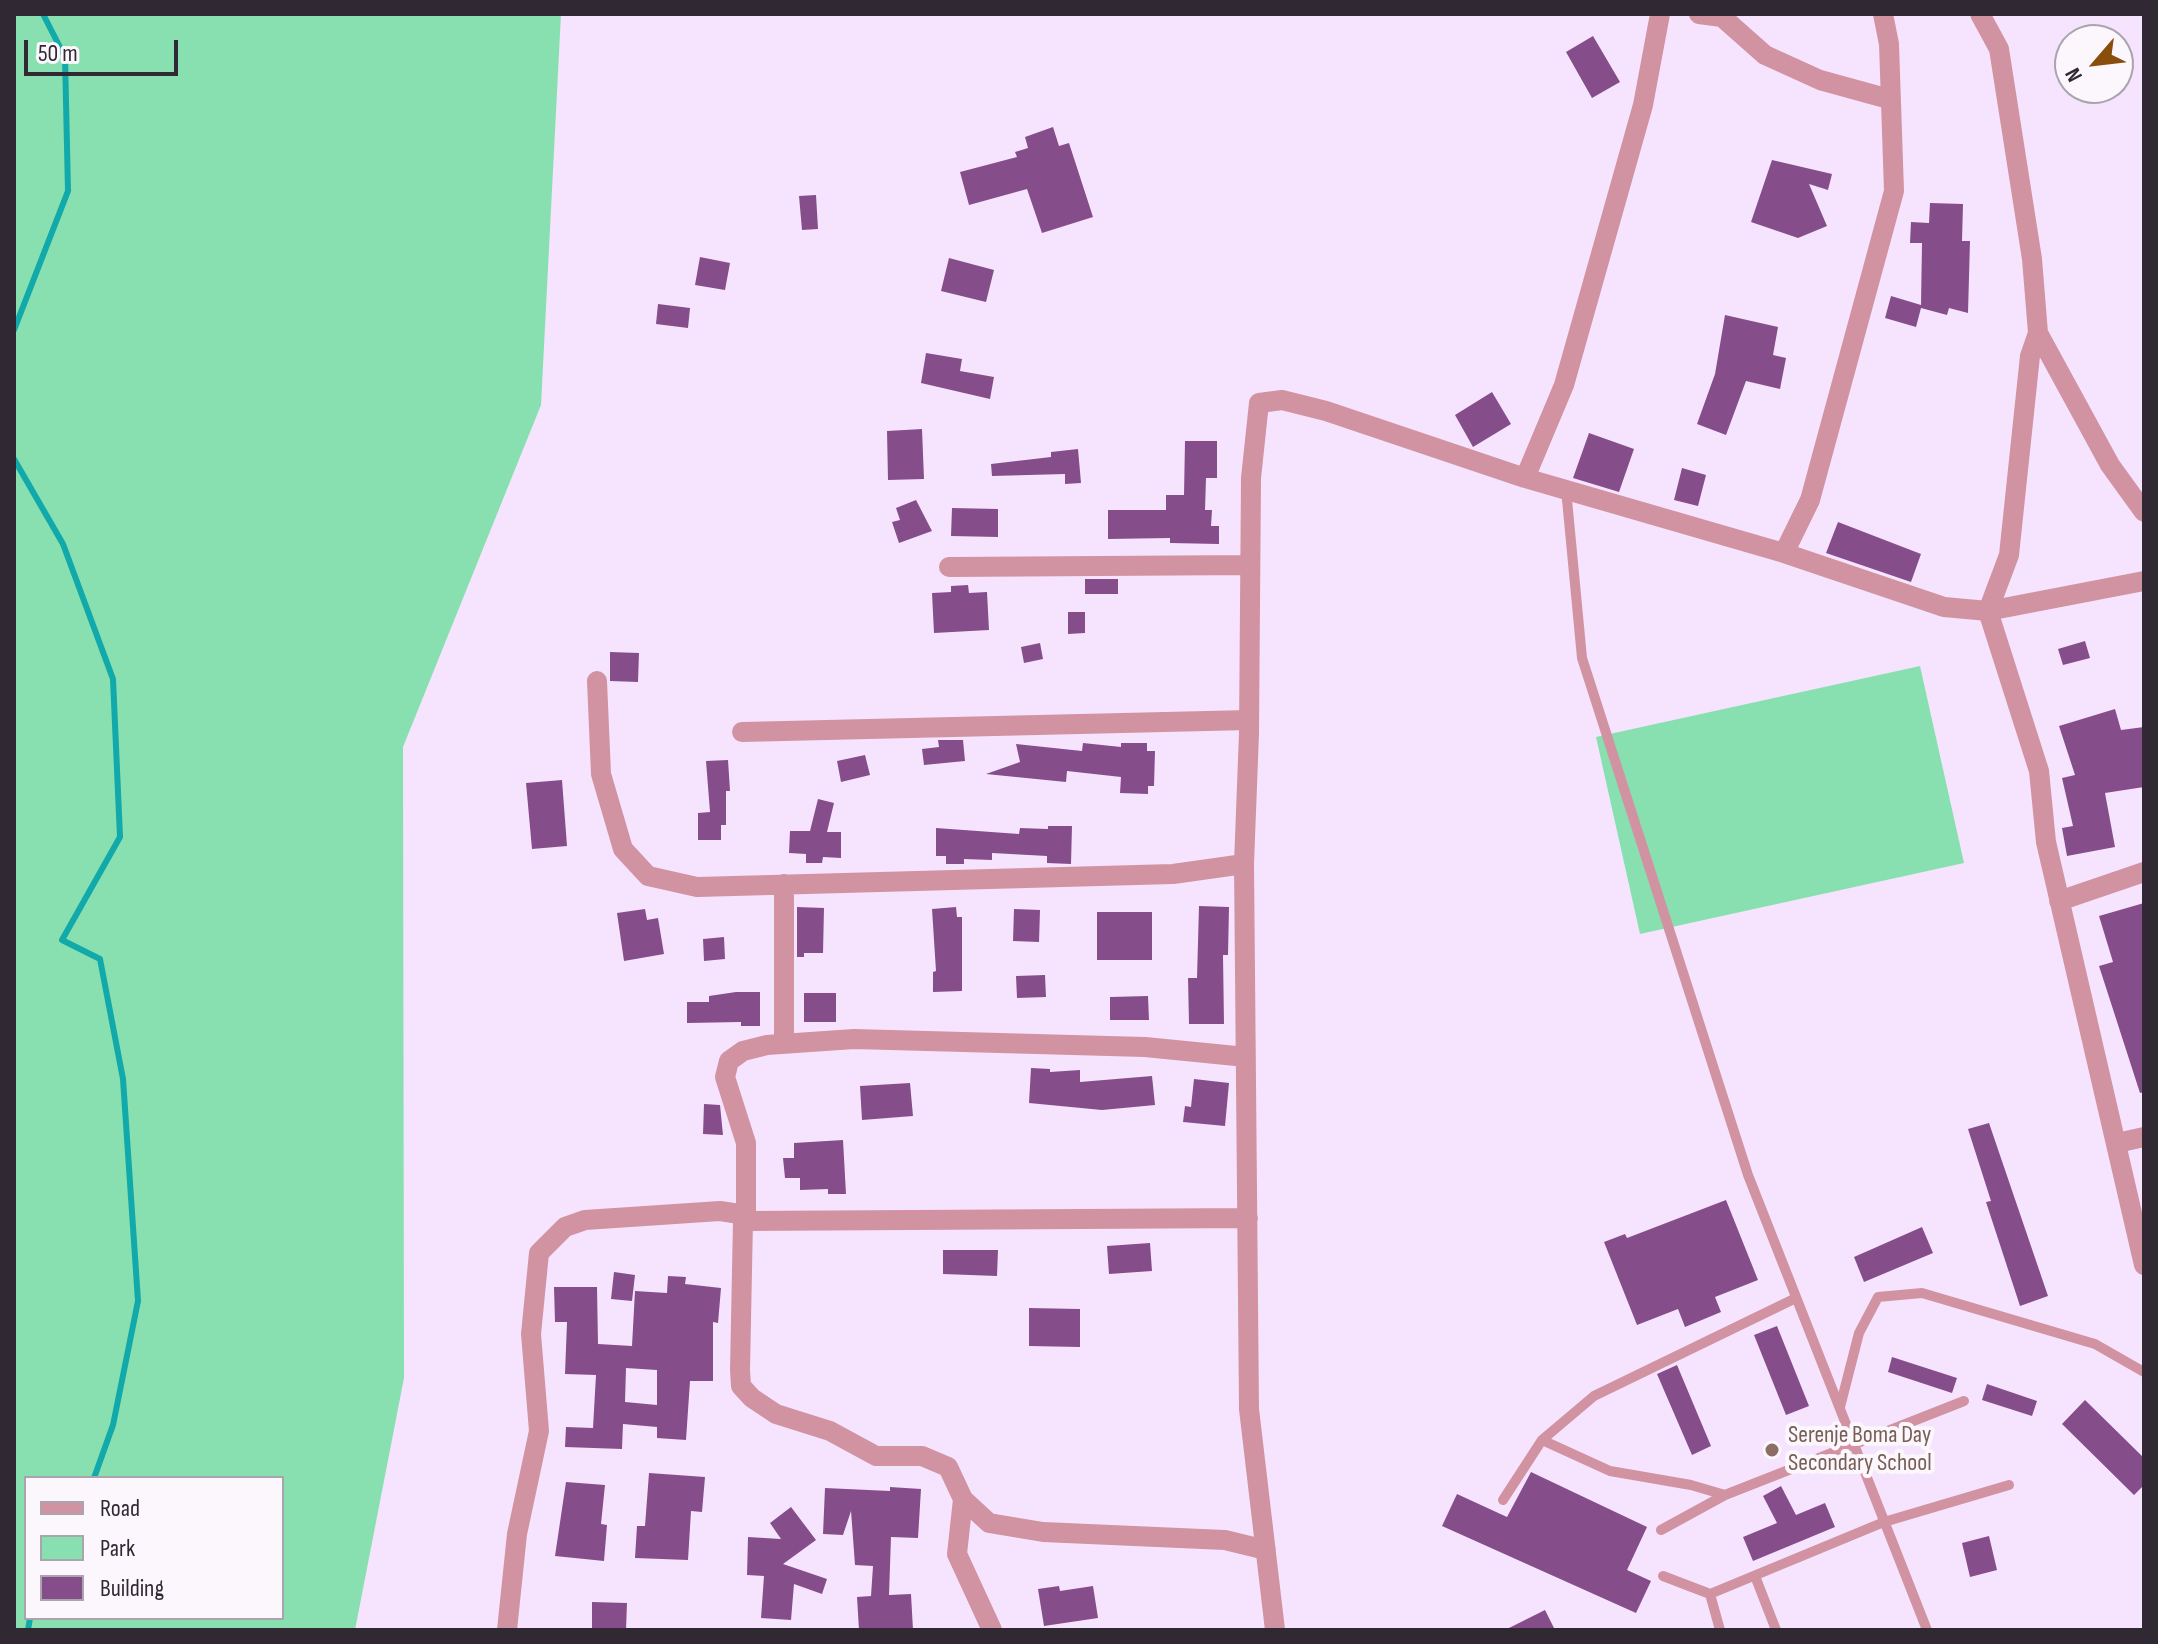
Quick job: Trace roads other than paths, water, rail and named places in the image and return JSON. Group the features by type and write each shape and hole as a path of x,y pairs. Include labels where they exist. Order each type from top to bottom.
{"street":[{"path":"1525,478 1564,385 1643,105 1660,14"},
{"path":"1699,14 1725,16 1765,55 1820,80 1889,99"},
{"path":"1784,553 1810,500 1894,191 1889,44 1883,14"},
{"path":"1980,14 1999,49 2022,213 2032,259 2038,333 2030,356 2009,555 1988,611 2039,771 2046,842 2144,1265"},
{"path":"2038,333 2110,465 2144,512"},
{"path":"1275,1630 1249,1409 1244,864 1251,478 1259,403 1282,400 1326,411 1525,478 1566,487 1646,515 1784,553 1944,607 1988,611 2144,581"},
{"path":"949,567 1250,565"},
{"path":"597,681 601,774 623,849 648,876 697,887 1173,874 1244,864"},
{"path":"742,732 1249,720"},
{"path":"2059,901 2129,874 2144,872"},
{"path":"784,884 784,1044"},
{"path":"1246,1057 1145,1047 854,1039 784,1044 743,1051 729,1061 725,1077 746,1143 741,1386 776,1414 830,1431 876,1456 922,1456 948,1467 963,1499 989,1523 1030,1530 1225,1540 1266,1550"},
{"path":"2117,1143 2144,1137"},
{"path":"507,1630 517,1534 539,1431 531,1334 539,1253 565,1227 585,1220 720,1211 745,1218 1248,1218"},
{"path":"963,1499 957,1554 992,1630"}],"lane":[{"path":"1566,487 1582,658 1748,1175 1927,1630"},
{"path":"1840,1407 1859,1333 1878,1297 1922,1293 2095,1344 2144,1372"},
{"path":"1503,1500 1542,1440 1594,1396 1796,1298"},
{"path":"1661,1530 1725,1495 1964,1401"},
{"path":"1542,1440 1610,1471 1691,1485 1725,1495"},
{"path":"1663,1576 1710,1594 1884,1522 2009,1485"},
{"path":"1755,1576 1776,1630"},
{"path":"1710,1594 1720,1630"}],"waterway":[{"path":"14,330 68,191 65,57 43,14"},
{"path":"14,459 63,544 113,679 120,837 62,940 100,959 123,1079 138,1301 113,1425 95,1476"},
{"path":"28,1630 30,1620"}],"place":[{"name":"Serenje Boma Day Secondary School","path":"1772,1450"}]}
